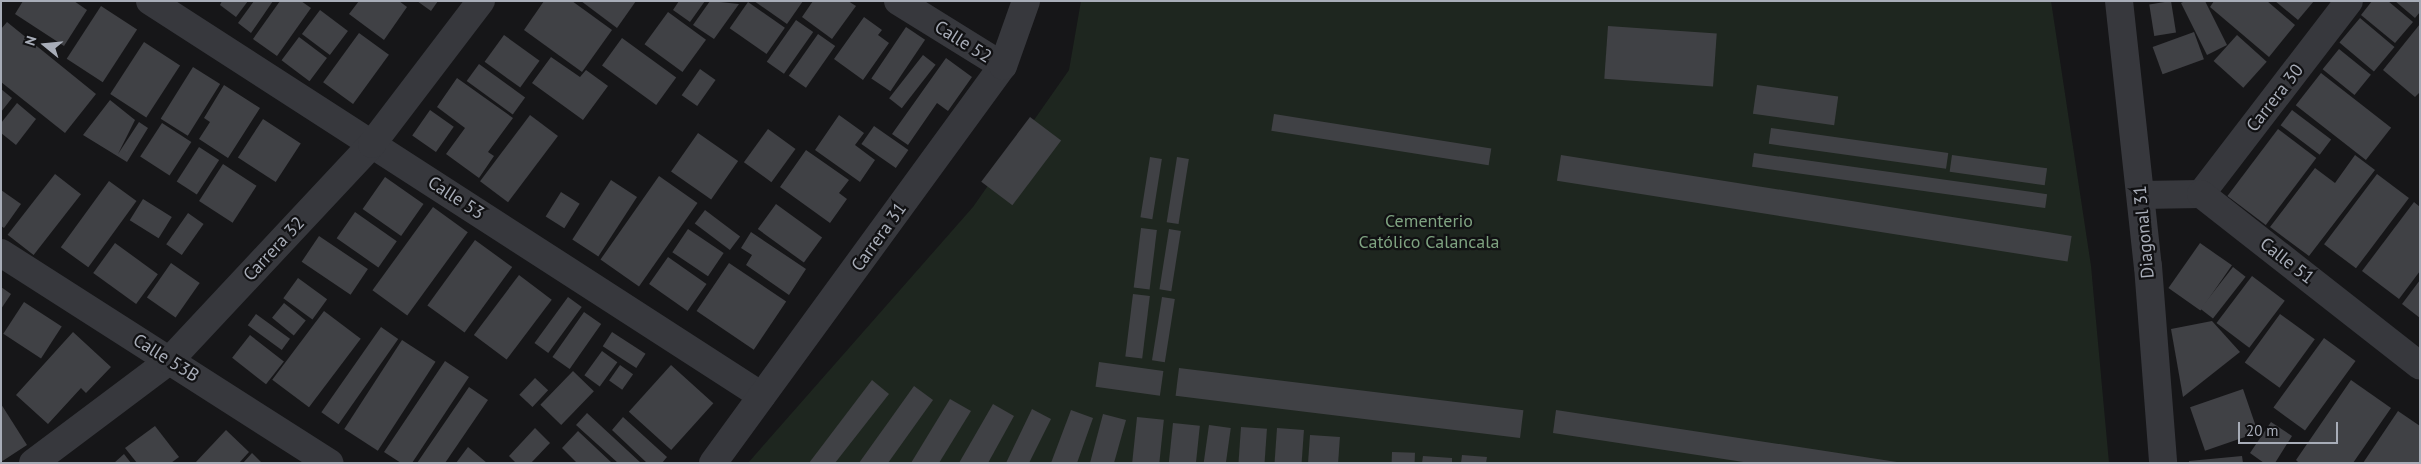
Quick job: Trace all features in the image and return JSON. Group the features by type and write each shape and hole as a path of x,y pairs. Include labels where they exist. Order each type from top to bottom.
{"street":[{"name":"Calle 53","path":"150,1 762,396"},
{"name":"Carrera 32","path":"33,463 170,360 372,144 481,1"},
{"name":"Calle 52","path":"898,1 1003,66"},
{"name":"Carrera 31","path":"713,463 1003,66 1026,1"},
{"name":"Diagonal 31","path":"2119,1 2141,195 2163,463"},
{"name":"Carrera 30","path":"2201,194 2349,1"},
{"path":"2141,195 2201,194"},
{"name":"Calle 51","path":"2201,194 2420,366"},
{"name":"Calle 53B","path":"1,254 330,463"}],"green space":[{"name":"Cementerio Católico Calancala","path":"1081,1 2051,1 2091,266 2109,463 748,463 973,207 1069,70"}],"building":[{"path":"23,1 74,1 87,10 64,46 15,14"},
{"path":"222,1 248,1 236,17 220,5"},
{"path":"254,1 273,1 251,33 238,23"},
{"path":"280,1 301,1 311,8 277,56 253,39"},
{"path":"359,1 399,1 407,7 384,40 349,14"},
{"path":"417,1 438,1 431,11"},
{"path":"544,1 572,1 612,30 582,72 524,30"},
{"path":"581,1 636,1 617,28"},
{"path":"679,1 705,1 690,22 673,10"},
{"path":"710,1 739,4 714,39 693,25"},
{"path":"754,1 803,1 787,24"},
{"path":"813,1 848,1 856,6 832,39 802,17"},
{"path":"2171,1 2176,33 2154,36 2149,4"},
{"path":"2185,1 2205,1 2227,45 2207,55 2181,3"},
{"path":"2214,1 2267,1 2295,25 2269,57 2210,7"},
{"path":"2275,1 2314,1 2298,20"},
{"path":"2372,1 2388,1 2413,22 2395,43 2361,15"},
{"path":"2395,1 2420,1 2420,12 2415,18"},
{"path":"748,2 785,28 767,54 730,28"},
{"path":"101,6 137,29 103,82 67,59"},
{"path":"320,10 348,31 330,55 302,34"},
{"path":"668,12 706,40 683,72 644,44"},
{"path":"864,17 882,30 878,35 889,43 863,80 834,59"},
{"path":"2360,18 2394,47 2374,71 2339,43"},
{"path":"796,20 813,32 784,74 767,62"},
{"path":"7,22 96,94 65,133 1,82 1,29"},
{"path":"2420,24 2420,92 2415,97 2383,70"},
{"path":"1608,26 1717,34 1713,86 1604,79"},
{"path":"906,27 925,40 890,91 871,78"},
{"path":"2194,32 2204,59 2163,74 2153,47"},
{"path":"359,33 389,55 353,104 323,82"},
{"path":"818,34 835,46 806,88 789,76"},
{"path":"504,35 540,61 520,88 485,62"},
{"path":"2237,35 2267,62 2243,88 2214,61"},
{"path":"299,37 327,58 309,81 282,60"},
{"path":"622,38 676,77 656,105 602,66"},
{"path":"144,42 180,65 146,117 110,94"},
{"path":"2339,49 2371,75 2355,95 2323,69"},
{"path":"923,55 936,65 902,108 889,98"},
{"path":"551,57 580,77 586,70 608,86 583,120 532,83"},
{"path":"946,58 972,77 948,111 937,103 908,145 892,134"},
{"path":"479,64 525,98 513,114 467,81"},
{"path":"193,67 220,84 188,136 161,119"},
{"path":"700,69 716,80 697,106 682,95"},
{"path":"2321,73 2391,128 2366,160 2296,105"},
{"path":"457,78 513,118 488,152 494,156 479,178 446,154 465,128 437,107"},
{"path":"224,85 260,108 228,158 199,139 210,122 204,118"},
{"path":"1757,85 1838,96 1834,125 1753,114"},
{"path":"1,89 12,98 1,112"},
{"path":"110,100 135,120 118,154 139,122 148,128 127,162 83,135"},
{"path":"17,103 36,119 16,145 1,133 1,123"},
{"path":"430,110 454,127 436,152 412,135"},
{"path":"2292,110 2331,139 2320,155 2281,125"},
{"path":"1274,114 1491,148 1489,165 1271,131"},
{"path":"530,115 558,136 508,202 480,181"},
{"path":"839,115 864,133 855,145 875,160 860,182 815,150"},
{"path":"1030,117 1061,140 1012,205 981,182"},
{"path":"263,119 301,144 276,182 238,158"},
{"path":"162,123 191,142 170,176 140,157"},
{"path":"874,126 908,150 896,168 861,144"},
{"path":"1771,128 1948,153 1946,169 1769,144"},
{"path":"768,129 796,149 771,182 744,162"},
{"path":"2278,129 2316,158 2266,225 2227,196"},
{"path":"698,133 738,161 711,200 671,172"},
{"path":"199,147 219,160 197,194 177,181"},
{"path":"806,150 849,180 839,193 847,199 830,223 780,187"},
{"path":"1754,153 2047,194 2045,208 1752,167"},
{"path":"1561,155 2072,236 2068,262 1557,181"},
{"path":"1952,155 2047,168 2045,185 1950,172"},
{"path":"2355,155 2375,170 2309,256 2270,227 2315,168 2335,183"},
{"path":"1150,157 1162,159 1152,219 1140,217"},
{"path":"1177,157 1189,159 1179,224 1167,222"},
{"path":"223,164 257,186 233,223 199,201"},
{"path":"55,174 81,194 34,255 8,235"},
{"path":"2377,174 2409,198 2356,268 2324,244"},
{"path":"659,176 698,203 639,287 600,260"},
{"path":"385,177 424,204 401,236 363,209"},
{"path":"611,180 637,197 598,256 572,240"},
{"path":"109,181 137,201 88,267 61,247"},
{"path":"1,190 21,204 4,228 1,226"},
{"path":"561,192 580,204 564,228 546,217"},
{"path":"143,199 172,217 159,238 130,220"},
{"path":"2414,202 2420,207 2420,271 2399,299 2362,271"},
{"path":"776,204 822,238 804,263 758,229"},
{"path":"433,207 468,232 407,316 372,290"},
{"path":"705,210 740,236 730,250 695,224"},
{"path":"355,212 397,241 378,267 337,238"},
{"path":"188,213 204,224 182,255 166,244"},
{"path":"1141,228 1157,230 1150,290 1134,288"},
{"path":"688,229 724,253 708,276 672,252"},
{"path":"1169,229 1181,231 1171,291 1159,289"},
{"path":"751,232 806,269 789,295 746,265 752,255 741,248"},
{"path":"319,236 368,269 351,295 302,262"},
{"path":"475,240 512,267 465,333 427,306"},
{"path":"115,243 158,274 136,304 93,273"},
{"path":"2200,243 2232,265 2200,310 2168,288"},
{"path":"668,257 707,284 688,311 649,284"},
{"path":"171,263 200,283 176,317 147,297"},
{"path":"729,263 786,302 754,350 697,311"},
{"path":"2233,267 2246,277 2213,319 2200,309"},
{"path":"519,275 552,300 507,360 474,335"},
{"path":"2252,276 2285,301 2249,348 2216,323"},
{"path":"298,278 327,299 312,319 283,298"},
{"path":"2420,280 2420,318 2402,304"},
{"path":"1,287 11,294 1,309"},
{"path":"1133,294 1150,296 1142,359 1125,357"},
{"path":"568,297 582,307 548,353 534,343"},
{"path":"1162,297 1175,299 1165,362 1152,360"},
{"path":"24,302 62,327 41,358 3,334"},
{"path":"284,303 306,321 294,335 272,318"},
{"path":"324,311 361,339 309,407 272,380"},
{"path":"584,312 601,324 570,369 552,357"},
{"path":"256,314 290,339 282,350 248,325"},
{"path":"2280,314 2315,339 2280,388 2245,363"},
{"path":"2212,321 2240,352 2183,397 2171,329"},
{"path":"381,327 398,339 339,424 321,412"},
{"path":"73,332 111,367 86,393 81,388 48,424 16,395"},
{"path":"612,332 646,354 636,368 603,346"},
{"path":"250,335 284,361 266,384 232,358"},
{"path":"2324,338 2356,361 2305,430 2273,408"},
{"path":"402,340 436,362 378,451 344,429"},
{"path":"602,351 617,362 600,386 584,375"},
{"path":"445,361 469,377 412,463 401,463 384,452"},
{"path":"1099,362 1163,371 1160,396 1096,387"},
{"path":"620,365 633,374 622,390 609,381"},
{"path":"671,365 713,403 671,450 629,412"},
{"path":"1179,368 1523,410 1520,438 1176,396"},
{"path":"573,371 594,391 561,425 540,405"},
{"path":"535,378 548,390 532,407 519,395"},
{"path":"872,380 889,394 835,463 809,463"},
{"path":"2351,380 2391,408 2353,463 2299,463 2296,460"},
{"path":"914,386 933,400 888,463 859,463"},
{"path":"469,387 488,400 445,463 417,463"},
{"path":"2243,389 2258,432 2205,451 2190,407"},
{"path":"950,399 971,411 939,463 911,463"},
{"path":"1,404 27,445 1,462"},
{"path":"993,404 1014,416 988,463 959,463"},
{"path":"1032,409 1051,419 1029,463 1006,463"},
{"path":"1071,410 1093,418 1077,463 1051,463"},
{"path":"1556,410 1897,463 1750,463 1553,433"},
{"path":"2398,411 2420,426 2420,463 2363,463"},
{"path":"587,413 641,463 618,463 576,425"},
{"path":"1103,414 1126,420 1114,463 1090,463"},
{"path":"623,417 667,457 662,463 647,463 612,430"},
{"path":"1137,417 1164,420 1159,463 1132,463"},
{"path":"2271,422 2292,436 2275,463 2264,463 2250,453"},
{"path":"1173,423 1200,426 1196,463 1169,463"},
{"path":"1209,425 1231,428 1226,463 1204,463"},
{"path":"155,426 179,457 171,463 137,463 125,448"},
{"path":"1241,427 1267,429 1265,463 1238,463"},
{"path":"535,428 550,443 531,463 516,463 509,456"},
{"path":"1277,428 1304,430 1302,463 1275,463"},
{"path":"226,430 249,452 239,463 195,463"},
{"path":"578,431 612,463 577,463 562,448"},
{"path":"1310,435 1340,437 1338,463 1308,463"},
{"path":"468,447 487,463 456,463"},
{"path":"1392,452 1415,453 1415,463 1392,463"},
{"path":"252,453 262,463 243,463"},
{"path":"124,454 131,463 114,463"},
{"path":"1462,455 1487,457 1486,463 1461,463"},
{"path":"1423,456 1452,458 1452,463 1422,463"},
{"path":"2242,456 2243,463 2189,463 2189,461"}]}
